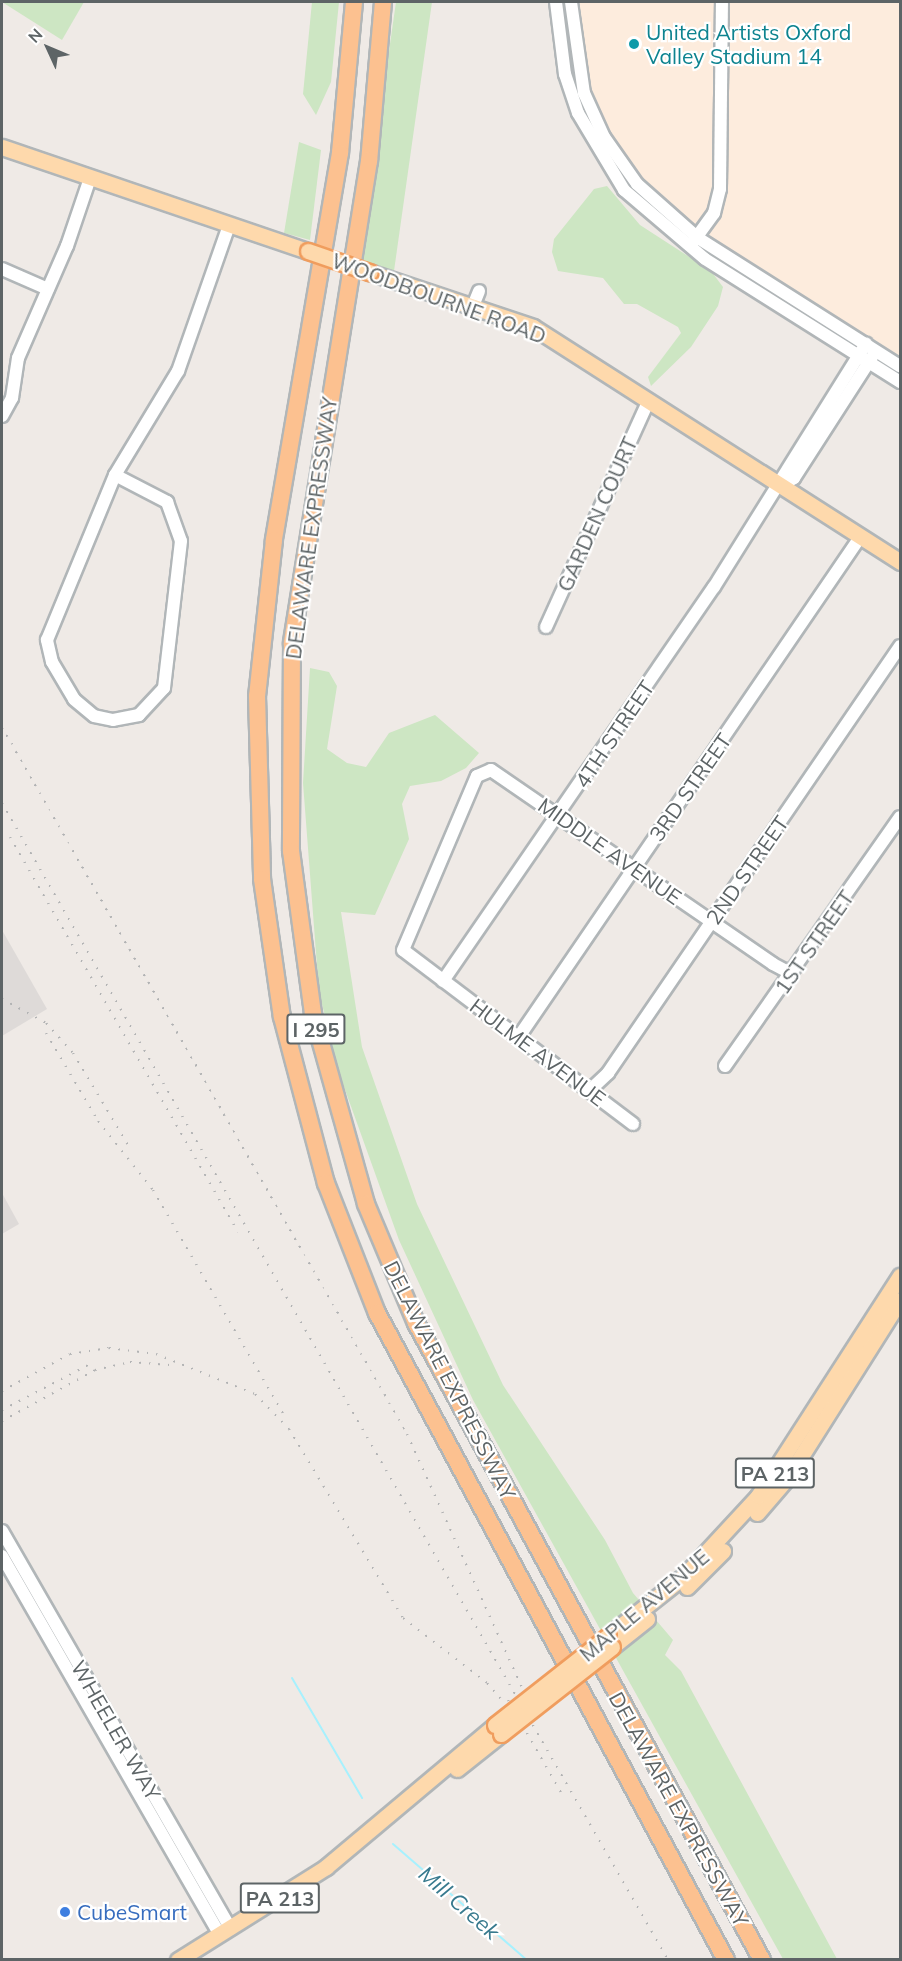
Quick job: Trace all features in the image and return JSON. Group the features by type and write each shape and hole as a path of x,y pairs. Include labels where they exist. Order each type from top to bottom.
{"highway":[{"name":"DELAWARE EXPRESSWAY","path":"354,2 340,153 274,540 257,696 259,844 280,1007 326,1183 377,1313 726,1959"},
{"name":"DELAWARE EXPRESSWAY","path":"383,2 369,161 305,543 290,679 291,851 313,1014 366,1204 416,1323 762,1959"}],"main road":[{"name":"WOODBOURNE ROAD","path":"2,147 533,327 900,562"},
{"name":"MAPLE AVENUE","path":"610,1642 684,1576 758,1496 900,1275"},
{"name":"MAPLE AVENUE","path":"178,1959 225,1932 376,1827 610,1642 706,1570 781,1484 900,1300"}],"street":[{"path":"556,2 567,83 592,143 624,190 688,247 900,382"},
{"path":"570,2 580,78 604,137 637,184 698,238 900,366"},
{"path":"688,247 698,238 714,213 720,189 723,2"},
{"path":"2,416 12,398 18,358 48,289 90,178"},
{"path":"115,475 167,502 181,541 164,688 139,715 113,720 94,716 74,699 52,662 47,640 115,475 178,371 229,225"},
{"path":"2,268 48,289"},
{"path":"472,306 479,291"},
{"name":"4TH STREET","path":"443,981 782,485 784,471 872,347"},
{"name":"GARDEN COURT","path":"546,627 648,402"},
{"name":"3RD STREET","path":"518,1038 861,536"},
{"name":"2ND STREET","path":"590,1090 609,1073 900,646"},
{"name":"MIDDLE AVENUE","path":"484,770 558,815 773,964 786,971 795,968"},
{"name":"HULME AVENUE","path":"484,770 472,783 404,944 405,952 633,1124"},
{"name":"1ST STREET","path":"725,1066 900,817"},
{"name":"WHEELER WAY","path":"2,1532 225,1932"},
{"name":"WHEELER WAY","path":"2,1556 225,1932"}],"shaded area":[{"path":"576,2 900,2 900,357 715,242 638,174 597,112 580,64"},
{"path":"2,930 47,1009 2,1036"},
{"path":"2,1193 19,1224 2,1234"}],"green space":[{"path":"2,2 84,2 62,40"},
{"path":"312,2 339,2 331,82 316,115 303,94"},
{"path":"396,2 432,2 394,271 359,261"},
{"path":"299,142 321,150 310,240 284,233"},
{"path":"607,186 640,225 711,271 723,287 718,306 691,347 651,386 648,377 681,333 678,327 637,304 624,304 603,278 558,271 552,252 554,239 594,189"},
{"path":"310,668 329,672 337,686 327,749 347,763 366,767 389,733 435,715 479,753 466,768 441,781 410,786 402,804 409,839 375,915 341,912 362,1047 417,1204 503,1385 605,1540 633,1593 673,1640 665,1655 681,1671 837,1959 783,1959 473,1400 399,1240 339,1073 319,992 303,783"}],"waterway":[{"name":"Mill Creek","path":"292,1678 362,1798"},
{"name":"Mill Creek","path":"393,1844 527,1960"}],"railway":[{"path":"2,727 407,1434 529,1703"},
{"path":"2,803 668,1960"},
{"path":"10,837 238,1232"},
{"path":"2,999 46,1023 73,1053 131,1150"},
{"path":"46,1033 98,1121 153,1190 284,1415"},
{"path":"2,1391 70,1354 109,1348 156,1354 255,1394 289,1429 403,1618 487,1683 510,1709"},
{"path":"2,1410 94,1362"},
{"path":"2,1421 95,1370 130,1362 170,1365"},
{"path":"508,1700 563,1796"}],"place":[{"name":"United Artists Oxford Valley Stadium 14","path":"634,44"},
{"name":"CubeSmart","path":"65,1912"}]}
